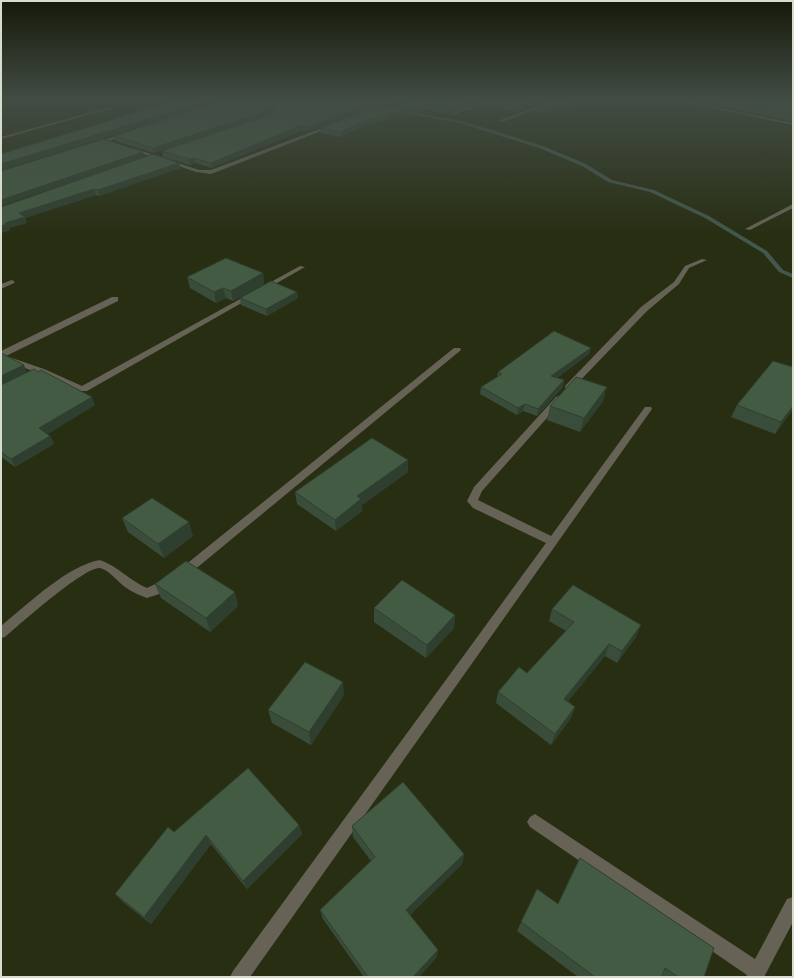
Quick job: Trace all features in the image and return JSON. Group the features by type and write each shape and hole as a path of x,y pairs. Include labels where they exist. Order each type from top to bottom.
{"street":[{"path":"90,146 94,145"},
{"path":"126,148 198,171 211,172 221,170 285,145"},
{"path":"147,160 162,154"},
{"path":"748,228 793,206"},
{"path":"553,542 477,505 472,501 474,496 478,489 568,389 644,308 677,283 687,266 704,260"},
{"path":"115,299 2,355 6,360 41,371 81,389 90,387 302,267"},
{"path":"1,287 12,282"},
{"path":"1,633 74,574 98,563 106,566 133,586 147,593 159,589 174,580 457,350"},
{"path":"28,378 41,371"},
{"path":"240,977 648,409"},
{"path":"535,822 756,974 793,905"}],"building":[{"path":"31,145 64,145 1,164 1,154"},
{"path":"86,145 121,145 143,152 1,200 1,171"},
{"path":"142,145 163,145 153,148"},
{"path":"181,145 255,145 211,163 194,158 189,159 162,151"},
{"path":"153,154 179,163 98,190 94,189 19,213 25,217 5,223 8,224 1,226 1,207"},
{"path":"226,258 263,273 231,291 223,288 214,292 187,277"},
{"path":"271,281 297,292 266,309 240,298"},
{"path":"554,331 591,348 551,376 564,380 538,409 525,404 518,408 481,387 502,374 498,372"},
{"path":"1,353 24,365 1,376"},
{"path":"773,361 793,367 793,406 781,422 737,405"},
{"path":"34,369 38,372 41,370 92,397 39,428 50,436 11,459 1,452 1,385"},
{"path":"576,377 607,387 584,418 550,406"},
{"path":"372,438 408,460 357,496 361,499 335,520 295,492"},
{"path":"152,498 189,522 158,544 122,518"},
{"path":"186,561 235,592 206,618 155,584"},
{"path":"402,580 455,615 427,645 374,608"},
{"path":"573,585 641,625 622,651 609,644 564,699 575,707 555,734 498,692 519,667 527,673 574,622 552,609"},
{"path":"305,662 343,682 309,732 268,710"},
{"path":"248,768 299,825 243,881 206,835 144,917 115,894 168,827 174,832"},
{"path":"403,782 464,854 406,910 438,950 413,977 368,977 320,910 375,857 352,826"},
{"path":"580,858 714,948 704,977 678,977 665,968 662,977 595,977 521,922 537,889 558,904"}],"waterway":[{"path":"533,145 584,165 610,181 652,191 707,217 765,252 781,271 793,276"}]}
